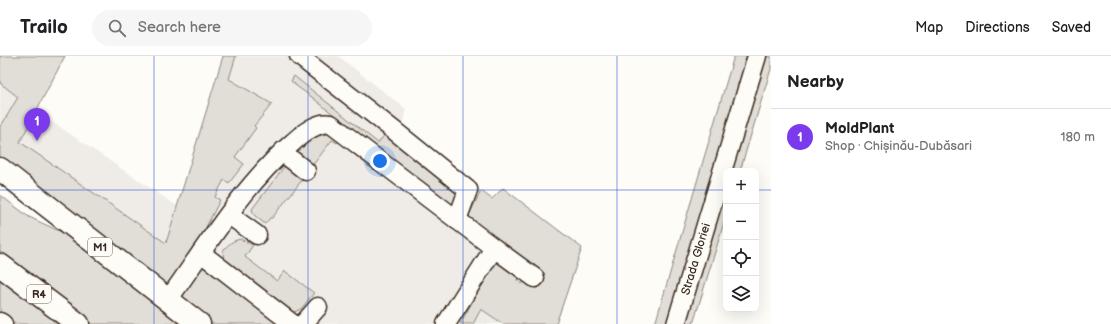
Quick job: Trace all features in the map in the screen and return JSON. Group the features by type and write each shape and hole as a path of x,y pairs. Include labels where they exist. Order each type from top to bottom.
{"main road":[{"name":"M1","path":"0,169 199,324"},
{"name":"R4","path":"0,265 78,324"}],"street":[{"path":"299,56 468,190 458,220"},
{"name":"Strada Gloriei","path":"676,324 757,56"},
{"path":"168,300 253,184 282,152 302,134 322,124 331,124 535,278"},
{"path":"282,152 306,171"},
{"path":"229,215 257,235"},
{"path":"446,324 494,248"},
{"path":"201,253 293,324"},
{"path":"303,324 318,307"}],"shaded area":[{"path":"0,56 65,56 20,142 166,243 223,56 236,56 229,79 272,104 254,126 256,128 235,157 244,164 229,183 224,180 215,197 220,200 189,260 168,293 0,162 0,125 1,126 18,97 0,83"},
{"path":"236,56 338,56 406,109 401,130 491,199 503,188 582,248 556,324 271,324 177,251"},
{"path":"734,56 750,56 669,324 655,324"},
{"path":"765,56 771,56 771,69 741,168 731,168"},
{"path":"294,76 378,143 386,133 456,190 458,194 455,204 452,205 376,149 295,85 291,81"},
{"path":"0,83 18,97 1,126 0,125"},
{"path":"36,111 177,206 166,243 20,142"},
{"path":"325,134 332,135 374,167 373,170 338,141 337,143 332,140 309,170 294,153 308,141"},
{"path":"288,165 306,175 272,218 270,218 265,224 254,215 252,209 284,167"},
{"path":"503,188 582,248 556,324 503,324 481,309 473,324 460,324 499,254 520,276 517,280 522,284 526,279 470,220 470,213 481,191 492,199"},
{"path":"0,195 29,217 83,242 189,324 90,324 0,255"},
{"path":"723,195 723,226 693,324 684,324"},
{"path":"240,239 253,245 245,257 277,281 285,271 314,293 301,309 292,313 226,264 223,251 230,243"},
{"path":"202,266 206,266 282,324 210,324 185,305 182,290"},
{"path":"0,273 68,324 12,324 0,314"}],"place":[{"name":"MoldPlant","path":"37,141"}]}
